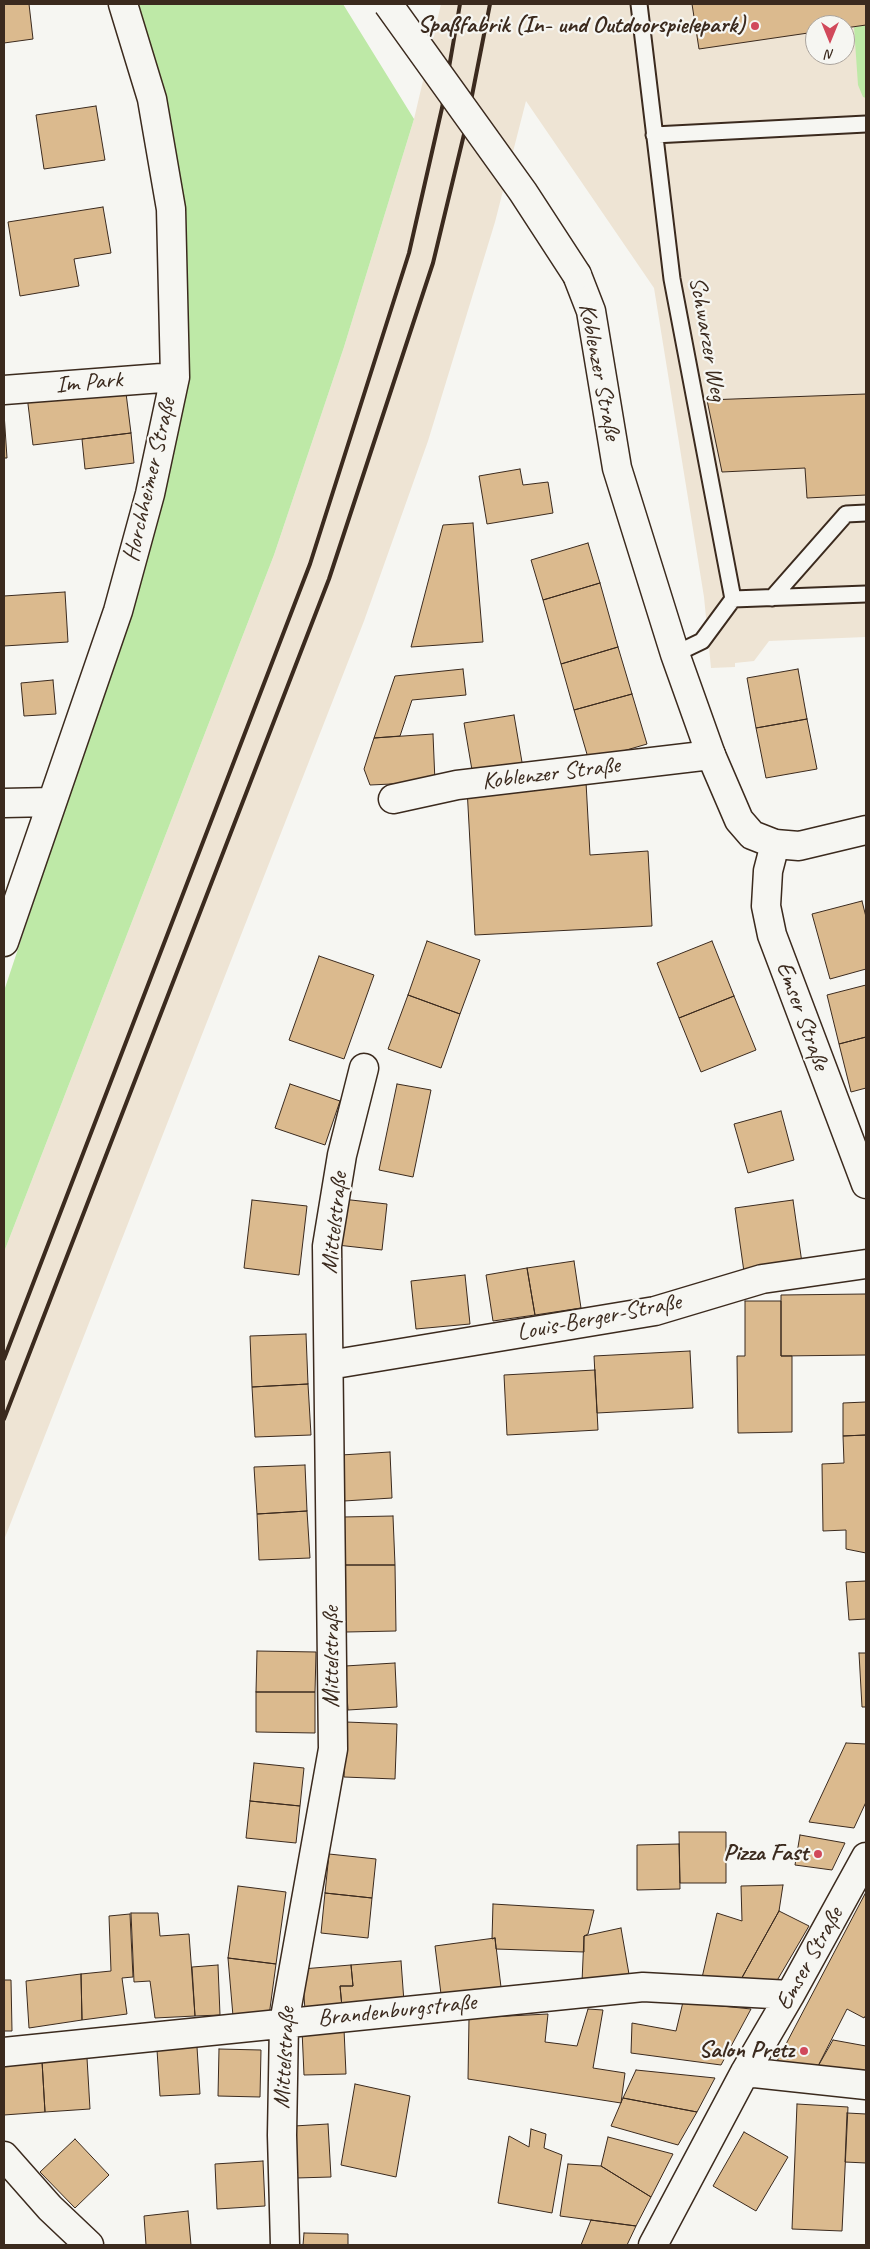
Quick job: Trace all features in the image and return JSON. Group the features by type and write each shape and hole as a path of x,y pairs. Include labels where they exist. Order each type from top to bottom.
{"street":[{"name":"Horchheimer Straße","path":"4,942 118,611 150,494 175,376 171,209 152,99 123,4"},
{"name":"Koblenzer Straße","path":"388,4 523,192 577,275 591,311 617,468 675,654 711,755 739,820 752,835 775,844 799,846 866,830"},
{"name":"Im Park","path":"4,390 175,376"},
{"name":"Koblenzer Straße","path":"393,798 457,786 711,755"},
{"path":"4,803 52,802"},
{"name":"Emser Straße","path":"775,844 768,871 766,906 772,936 866,1184"},
{"name":"Mittelstraße","path":"285,2245 282,2135 284,2023 332,1749 327,1246 342,1155 364,1068"},
{"name":"Louis-Berger-Straße","path":"329,1365 655,1311 762,1279 866,1264"},
{"name":"Emser Straße","path":"653,2245 745,2072 790,1996 866,1857"},
{"name":"Brandenburgstraße","path":"4,2052 643,1987 790,1996"},
{"path":"745,2072 866,2085"},
{"path":"4,2156 50,2208 89,2245"}],"lane":[{"name":"Schwarzer Weg","path":"639,4 672,279 733,599"},
{"path":"654,135 866,124"},
{"path":"772,598 846,514 866,513"},
{"path":"675,654 702,641 733,599 866,594"}],"shaded area":[{"path":"441,4 866,4 866,637 769,641 754,661 735,663 735,667 711,668 704,597 654,288 526,101 495,222 428,441 364,621 4,1540 4,1252 274,555 344,347 414,119"}],"green space":[{"path":"139,4 343,4 414,119 344,347 274,555 4,1252 4,991 135,598 162,502 187,390 189,345 184,199"},
{"path":"866,25 866,98 863,97 858,85 855,27"}],"building":[{"path":"4,4 29,4 33,39 4,43"},
{"name":"Spaßfabrik (In- und Outdoorspielepark)","path":"692,4 866,4 866,25 855,27 855,15 805,15 805,33 699,49"},
{"path":"96,106 105,160 44,169 36,115"},
{"path":"103,207 111,253 74,259 79,286 20,296 8,222"},
{"path":"125,385 131,433 33,445 27,396"},
{"path":"866,394 866,495 807,498 805,468 722,472 707,400"},
{"path":"4,413 7,458 4,458"},
{"path":"131,433 134,463 85,469 82,439"},
{"path":"520,469 523,485 548,482 553,513 487,524 479,476"},
{"path":"473,523 483,642 411,647 443,525"},
{"path":"588,543 600,583 543,600 531,560"},
{"path":"600,583 618,647 561,664 543,600"},
{"path":"65,592 68,642 4,646 4,596"},
{"path":"618,647 632,694 574,710 561,664"},
{"path":"463,669 466,695 412,700 400,736 374,738 395,676"},
{"path":"798,669 807,719 756,728 747,678"},
{"path":"53,680 56,714 24,716 21,683"},
{"path":"632,694 647,744 589,761 574,710"},
{"path":"514,715 523,768 473,776 464,723"},
{"path":"807,719 817,769 766,778 756,728"},
{"path":"433,734 435,782 370,785 364,769 374,738"},
{"path":"586,782 590,855 648,851 652,926 475,935 467,788"},
{"path":"862,901 866,917 866,969 830,979 812,914"},
{"path":"427,941 480,960 460,1014 408,995"},
{"path":"712,941 734,996 679,1018 657,963"},
{"path":"319,956 374,975 344,1059 289,1040"},
{"path":"866,985 866,1037 839,1044 827,995"},
{"path":"408,995 460,1014 441,1068 388,1049"},
{"path":"734,996 756,1050 701,1072 679,1018"},
{"path":"866,1037 866,1088 851,1092 839,1044"},
{"path":"290,1084 340,1101 325,1145 275,1128"},
{"path":"397,1084 431,1090 413,1177 379,1170"},
{"path":"781,1111 794,1160 748,1173 734,1124"},
{"path":"342,1199 387,1204 382,1250 337,1245"},
{"path":"252,1200 307,1206 299,1275 244,1268"},
{"path":"793,1200 802,1263 744,1272 735,1208"},
{"path":"574,1261 581,1308 535,1315 527,1268"},
{"path":"527,1268 535,1315 493,1321 486,1275"},
{"path":"465,1275 470,1324 416,1329 411,1281"},
{"path":"866,1294 866,1355 781,1356 781,1295"},
{"path":"745,1301 781,1301 781,1356 792,1356 792,1432 738,1433 737,1356 745,1356"},
{"path":"306,1334 308,1384 252,1387 250,1336"},
{"path":"690,1351 693,1408 597,1413 594,1356"},
{"path":"595,1370 598,1430 507,1435 504,1375"},
{"path":"308,1384 311,1435 255,1437 252,1387"},
{"path":"866,1402 866,1435 843,1436 843,1403"},
{"path":"866,1435 866,1553 846,1549 846,1530 823,1531 822,1464 844,1463 843,1436"},
{"path":"390,1452 392,1498 344,1501 341,1455"},
{"path":"305,1465 307,1511 257,1514 254,1467"},
{"path":"307,1511 310,1558 259,1560 257,1514"},
{"path":"393,1516 395,1565 344,1565 343,1517"},
{"path":"344,1565 395,1565 396,1631 346,1632"},
{"path":"866,1581 866,1619 849,1620 846,1582"},
{"path":"257,1651 316,1652 315,1692 256,1692"},
{"path":"859,1653 866,1653 866,1707 862,1707"},
{"path":"395,1663 397,1707 348,1710 345,1666"},
{"path":"256,1692 315,1692 315,1733 256,1732"},
{"path":"346,1722 397,1724 395,1779 344,1777"},
{"path":"846,1743 866,1744 866,1802 854,1828 809,1822"},
{"path":"254,1763 304,1768 300,1806 250,1801"},
{"path":"250,1801 300,1806 296,1843 246,1838"},
{"path":"679,1832 726,1832 726,1883 680,1883"},
{"name":"Pizza Fast","path":"800,1835 845,1843 832,1870 795,1865"},
{"path":"679,1844 680,1889 637,1890 637,1845"},
{"path":"329,1854 376,1859 372,1898 325,1893"},
{"path":"783,1885 779,1911 739,1983 701,1982 717,1913 742,1921 741,1886"},
{"path":"238,1886 286,1892 276,1964 228,1958"},
{"path":"866,1892 866,2015 864,2018 847,2009 817,2068 776,2063"},
{"path":"325,1893 372,1898 368,1938 321,1933"},
{"path":"493,1904 594,1910 588,1934 584,1936 584,1952 496,1949 495,1938 492,1939"},
{"path":"779,1911 809,1926 775,1984 739,1983"},
{"path":"131,1913 158,1913 160,1936 189,1934 195,2016 155,2018 150,1981 134,1982"},
{"path":"130,1914 133,1977 122,1978 127,2014 82,2020 81,1974 111,1971 109,1916"},
{"path":"621,1928 630,1980 582,1982 584,1936"},
{"path":"495,1938 501,1987 441,1994 435,1946"},
{"path":"228,1958 276,1964 269,2016 233,2016"},
{"path":"401,1961 404,2002 342,2007 340,1986 353,1986 351,1965"},
{"path":"218,1965 220,2015 195,2016 192,1967"},
{"path":"351,1965 353,1986 340,1986 342,2007 305,2010 302,1969"},
{"path":"81,1974 82,2020 29,2028 26,1981"},
{"path":"4,1980 11,1980 12,2031 4,2031"},
{"path":"683,2002 751,2009 721,2065 631,2053 632,2023 676,2031"},
{"path":"588,2009 603,2010 593,2068 625,2073 621,2103 468,2079 469,2018 548,2014 545,2042 577,2046"},
{"path":"344,2029 346,2074 304,2075 302,2030"},
{"path":"833,2040 866,2046 866,2077 817,2068"},
{"path":"197,2047 200,2094 160,2096 157,2050"},
{"path":"219,2049 261,2050 260,2097 218,2096"},
{"path":"87,2058 90,2109 45,2112 42,2061"},
{"path":"42,2061 45,2112 4,2115 4,2063"},
{"path":"636,2070 715,2078 697,2112 623,2098"},
{"path":"355,2084 410,2096 396,2177 341,2165"},
{"path":"623,2098 697,2112 678,2145 611,2126"},
{"path":"797,2104 848,2107 842,2231 792,2229"},
{"path":"847,2113 866,2114 866,2163 845,2162"},
{"path":"328,2124 331,2177 296,2178 294,2126"},
{"path":"531,2129 546,2134 544,2148 562,2155 552,2213 498,2203 509,2136 529,2147"},
{"path":"744,2132 788,2157 756,2211 713,2186"},
{"path":"608,2137 673,2154 651,2197 601,2166"},
{"path":"75,2139 109,2175 75,2208 40,2172"},
{"path":"263,2161 265,2206 217,2209 215,2164"},
{"path":"568,2164 601,2166 651,2197 636,2226 560,2216"},
{"path":"188,2211 191,2245 146,2245 144,2216"},
{"path":"591,2220 636,2226 627,2245 581,2245"},
{"path":"304,2233 348,2234 348,2245 303,2245"}],"railway":[{"path":"4,1359 310,564 409,253 442,108 460,4"},
{"path":"4,1419 329,579 433,263 466,126 490,4"}],"place":[{"name":"Spaßfabrik (In- und Outdoorspielepark)","path":"755,26"},
{"name":"Pizza Fast","path":"818,1854"},
{"name":"Salon Pretz","path":"804,2051"}]}
